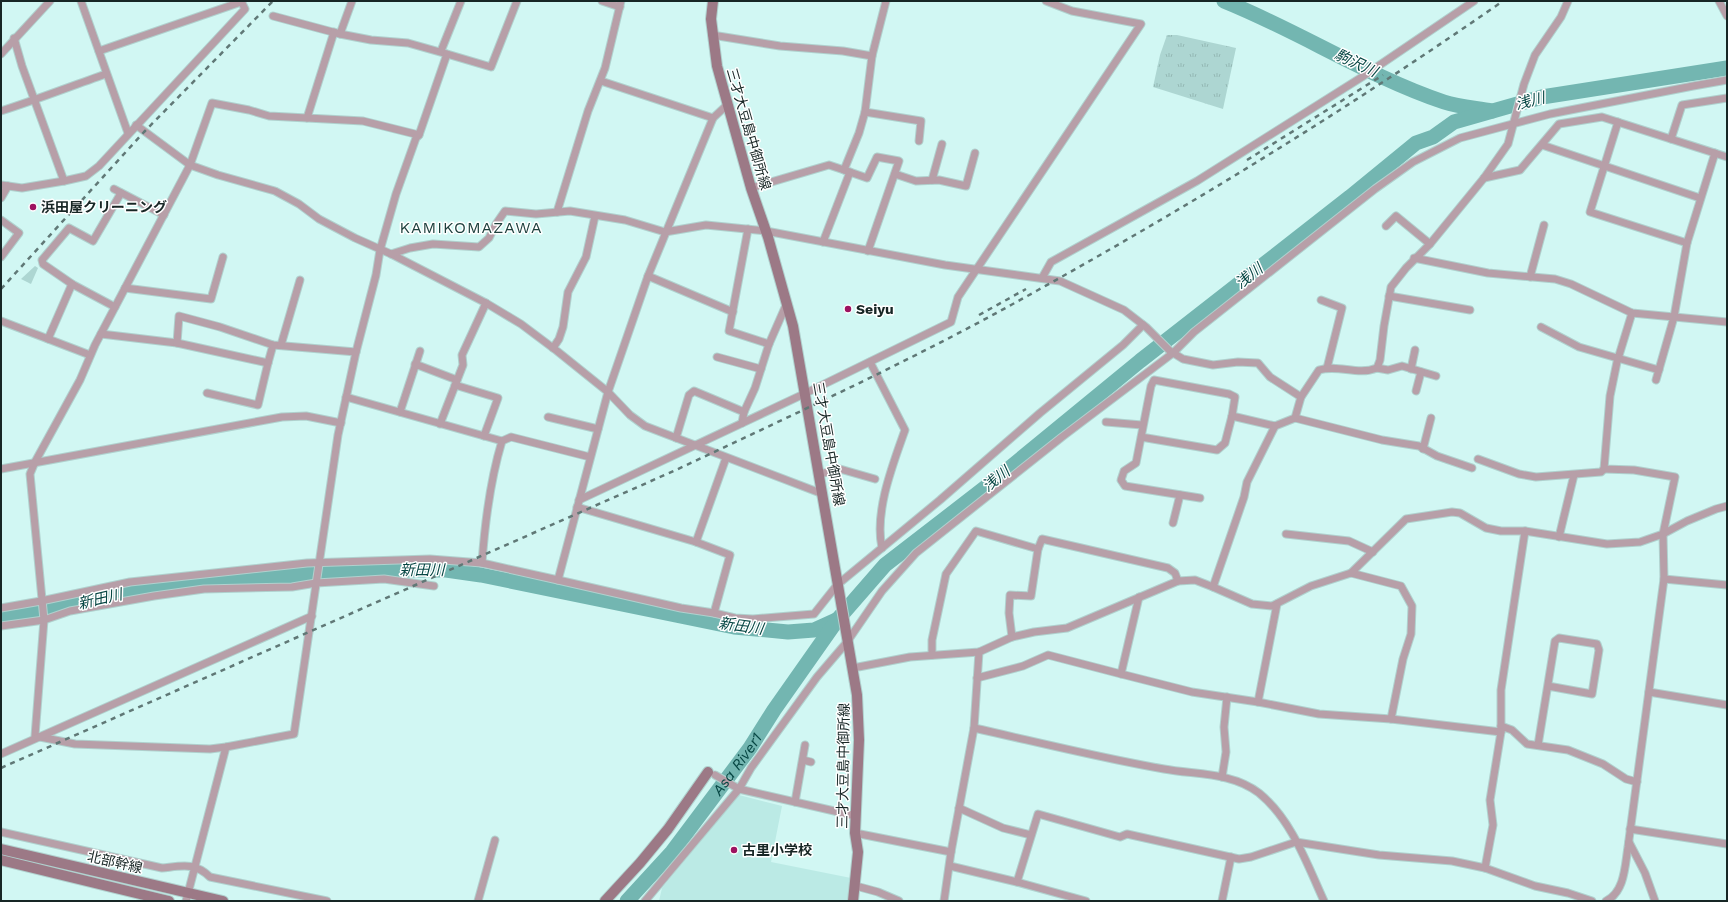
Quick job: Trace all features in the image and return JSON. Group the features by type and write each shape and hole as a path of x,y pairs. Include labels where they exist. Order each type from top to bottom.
{"main road":[{"name":"三才大豆島中御所線","path":"713,1 711,19 712,36 717,66 751,188 766,231 787,302 806,394 839,598 853,668 857,695 859,740 855,833 858,852 856,886 853,901"},
{"path":"605,901 668,830 711,773"},
{"name":"北部幹線","path":"1,849 188,897 223,901"},
{"name":"北部幹線","path":"1,860 169,901"}],"street":[{"path":"1,54 14,38 50,1"},
{"path":"81,1 128,133"},
{"path":"307,118 337,33 352,1"},
{"path":"419,135 363,121 269,116 249,110 212,103 190,165 90,355 80,380 35,462 30,474 43,618 35,736 42,736 75,744 210,749 226,748 294,734 338,435 356,352 376,275 380,250 396,194 416,138 419,135 444,53 462,1"},
{"path":"273,16 337,33 371,40 408,43 491,67 517,1"},
{"path":"557,212 588,111 600,81 621,4 602,1"},
{"path":"823,242 865,112 872,56 886,1"},
{"path":"578,504 696,445 806,394 951,322 958,297 1141,24 1072,10 1046,1"},
{"path":"1042,278 1051,262 1180,191 1362,77 1474,1"},
{"path":"1377,368 1380,360 1391,287 1414,258 1430,244 1484,178 1508,144 1524,84 1535,56 1557,23 1568,1"},
{"path":"1719,1 1727,16"},
{"path":"1,198 4,185 22,188 86,176 99,166 128,133 245,9 241,2 99,51"},
{"path":"712,36 780,46 843,51 872,56"},
{"path":"14,38 22,66 64,180"},
{"path":"1,111 106,74"},
{"path":"645,901 737,787 816,677 882,591 916,553 1376,189 1413,162 1460,138 1505,125 1514,125 1550,114 1727,80"},
{"path":"600,81 713,118"},
{"path":"1671,139 1682,105 1727,98"},
{"path":"558,580 608,392 648,276 713,118 727,105"},
{"path":"865,112 921,122 919,142"},
{"path":"1484,178 1520,170 1559,124 1602,117 1727,157"},
{"path":"1618,122 1590,212 1687,243"},
{"path":"136,125 190,165 218,175 275,191 299,204 319,219 486,303 521,324 553,348 608,392 630,415 645,426 823,494"},
{"path":"932,180 942,144"},
{"path":"1542,145 1700,198"},
{"path":"895,174 916,181 939,180 966,186 975,152"},
{"path":"1656,380 1674,317 1687,243 1715,153"},
{"path":"751,188 829,165 867,178 877,157 900,161 868,251"},
{"path":"114,189 164,215"},
{"path":"115,308 72,284 43,264 42,260 69,228 93,241 122,194"},
{"path":"391,254 410,248 433,244 479,246 489,238 496,224 506,211 536,214 570,211 625,220 665,232 706,225 766,231 946,265 977,268 1060,281 1124,310 1144,326 1171,352 1183,359 1213,365 1238,362 1258,363 1270,377 1301,397"},
{"path":"553,348 559,339 563,327 568,292 586,257 595,216"},
{"path":"1386,226 1396,216 1430,244"},
{"path":"1,220 19,233 1,257"},
{"path":"1530,276 1544,225"},
{"path":"748,229 729,331 769,344"},
{"path":"125,288 211,299 223,256"},
{"path":"1414,258 1488,273 1556,279 1571,284 1632,313 1727,322"},
{"path":"648,276 733,312"},
{"path":"280,345 300,280"},
{"path":"48,339 72,284"},
{"path":"1389,296 1470,310"},
{"path":"1321,300 1342,308 1327,368"},
{"path":"742,423 744,412 755,388 769,344 787,302"},
{"path":"440,424 463,365 462,355 486,303"},
{"path":"1604,469 1610,396 1618,359 1632,313"},
{"path":"177,343 179,316 273,344 356,352"},
{"path":"1,321 90,355"},
{"path":"1,608 41,603 130,582 319,566 430,559 482,563 681,608 735,618 752,619 814,614 837,585 940,500 1040,413 1144,326"},
{"path":"1541,327 1579,347 1659,370"},
{"path":"101,334 177,343 268,363"},
{"path":"207,393 258,405 273,344"},
{"path":"1411,369 1415,350"},
{"path":"400,412 420,351"},
{"path":"717,357 761,369"},
{"path":"870,362 905,430 892,467 881,516 880,536 882,548"},
{"path":"415,364 498,398 484,436"},
{"path":"1295,418 1301,397 1319,370 1327,368 1367,371 1377,368 1388,370 1402,366 1436,376"},
{"path":"1416,390 1420,372"},
{"path":"1141,437 1217,450 1225,443 1235,397 1229,394 1154,380 1151,386 1142,425 1136,463 1124,471 1121,480 1125,486 1200,498"},
{"path":"676,438 689,395 694,391 744,412"},
{"path":"346,397 502,441 511,437 590,457"},
{"path":"1,469 282,417 306,416 341,423"},
{"path":"1232,416 1275,426 1295,418 1382,440 1419,446 1437,456 1472,468"},
{"path":"548,417 598,429"},
{"path":"1423,449 1431,418"},
{"path":"1106,422 1142,425"},
{"path":"1213,587 1244,497 1247,482 1275,426"},
{"path":"482,563 485,524 493,469 502,441"},
{"path":"696,542 726,458"},
{"path":"1478,459 1519,474 1536,477 1600,472 1604,469 1634,470 1675,477 1663,534 1664,579 1629,842 1621,887 1614,898 1606,901"},
{"path":"820,474 840,469 875,479"},
{"path":"1559,537 1574,475"},
{"path":"1173,523 1180,495"},
{"path":"578,504 696,542 730,555 714,613"},
{"path":"853,668 910,657 979,652 1012,637 1034,632 1067,628 1178,581 1195,580 1252,604 1272,606 1311,586 1351,573 1406,519 1452,512 1460,513 1486,528 1501,531 1525,531 1607,544 1640,542 1663,534 1687,521 1716,509 1727,506"},
{"path":"932,655 932,640 946,574 976,531 1038,549"},
{"path":"1485,868 1493,825 1490,800 1501,729 1501,690 1525,531"},
{"path":"1286,534 1349,541 1373,552"},
{"path":"1012,637 1009,613 1010,595 1031,596 1038,549 1042,539 1168,568 1175,574 1178,581"},
{"path":"1351,573 1401,586 1412,606 1411,634 1403,659 1391,720"},
{"path":"1,626 70,611 204,589 292,587 316,582 384,579 434,586"},
{"path":"1664,579 1727,585"},
{"path":"1121,674 1139,597"},
{"path":"1258,702 1277,604"},
{"path":"1,754 312,616"},
{"path":"1538,745 1555,641 1560,638 1597,644 1599,650 1592,694 1548,686"},
{"path":"944,901 951,852 974,728 979,652"},
{"path":"977,678 1023,666 1048,655 1192,692 1258,702 1319,714 1512,730 1527,744 1568,750 1603,764 1626,779 1637,782"},
{"path":"1649,692 1727,705"},
{"path":"1222,777 1226,752 1224,728 1227,697"},
{"path":"974,728 1165,770 1222,777 1242,784 1258,793 1273,806 1286,823 1324,901"},
{"path":"795,802 805,745"},
{"path":"188,897 194,867 226,748"},
{"path":"803,760 811,762"},
{"path":"711,773 737,787 856,816"},
{"path":"959,808 1003,828 1031,835"},
{"path":"1017,882 1038,814 1120,837 1127,834 1239,859 1251,857 1296,842 1379,855 1452,862 1485,868 1535,886 1568,893 1592,901"},
{"path":"1630,829 1727,844"},
{"path":"1,832 162,868 184,865 194,867 204,870 210,877 327,901"},
{"path":"855,833 951,852"},
{"path":"478,901 496,840"},
{"path":"1629,842 1645,874 1654,901"},
{"path":"1222,901 1231,857"},
{"path":"950,866 1017,882 1086,901"},
{"path":"856,886 878,892 899,901"}],"shaded area":[{"name":"古里小学校","path":"739,795 782,806 771,862 851,878 849,901 659,901 662,888"}],"green space":[{"path":"1167,35 1177,35 1236,48 1223,109 1153,87 1160,55"},
{"path":"35,266 38,268 31,284 21,279"}],"waterway":[{"name":"駒沢川","path":"1224,1 1279,26 1360,67 1416,91 1450,104 1492,111"},
{"name":"浅川","path":"627,901 672,852 750,748 774,710 838,619 885,565 995,480 1140,361 1350,197 1416,143 1433,137 1454,122 1542,97 1727,68"},
{"name":"新田川","path":"1,618 52,610 120,594 221,582 379,570 446,570 481,575 734,627 788,632 814,630 836,620"}],"railway":[{"path":"1,289 144,132 273,1"},
{"path":"1,768 676,470 928,349 1074,270 1199,197 1383,82 1503,1"},
{"path":"1247,160 1383,75"},
{"path":"979,315 1026,289"}],"place":[{"name":"浜田屋クリーニング","path":"33,207"},
{"name":"Seiyu","path":"848,309"},
{"name":"古里小学校","path":"734,850"}],"district":[{"name":"KAMIKOMAZAWA","path":"471,227"}],"water label":[{"name":"Asa River1","path":"737,764"}]}
